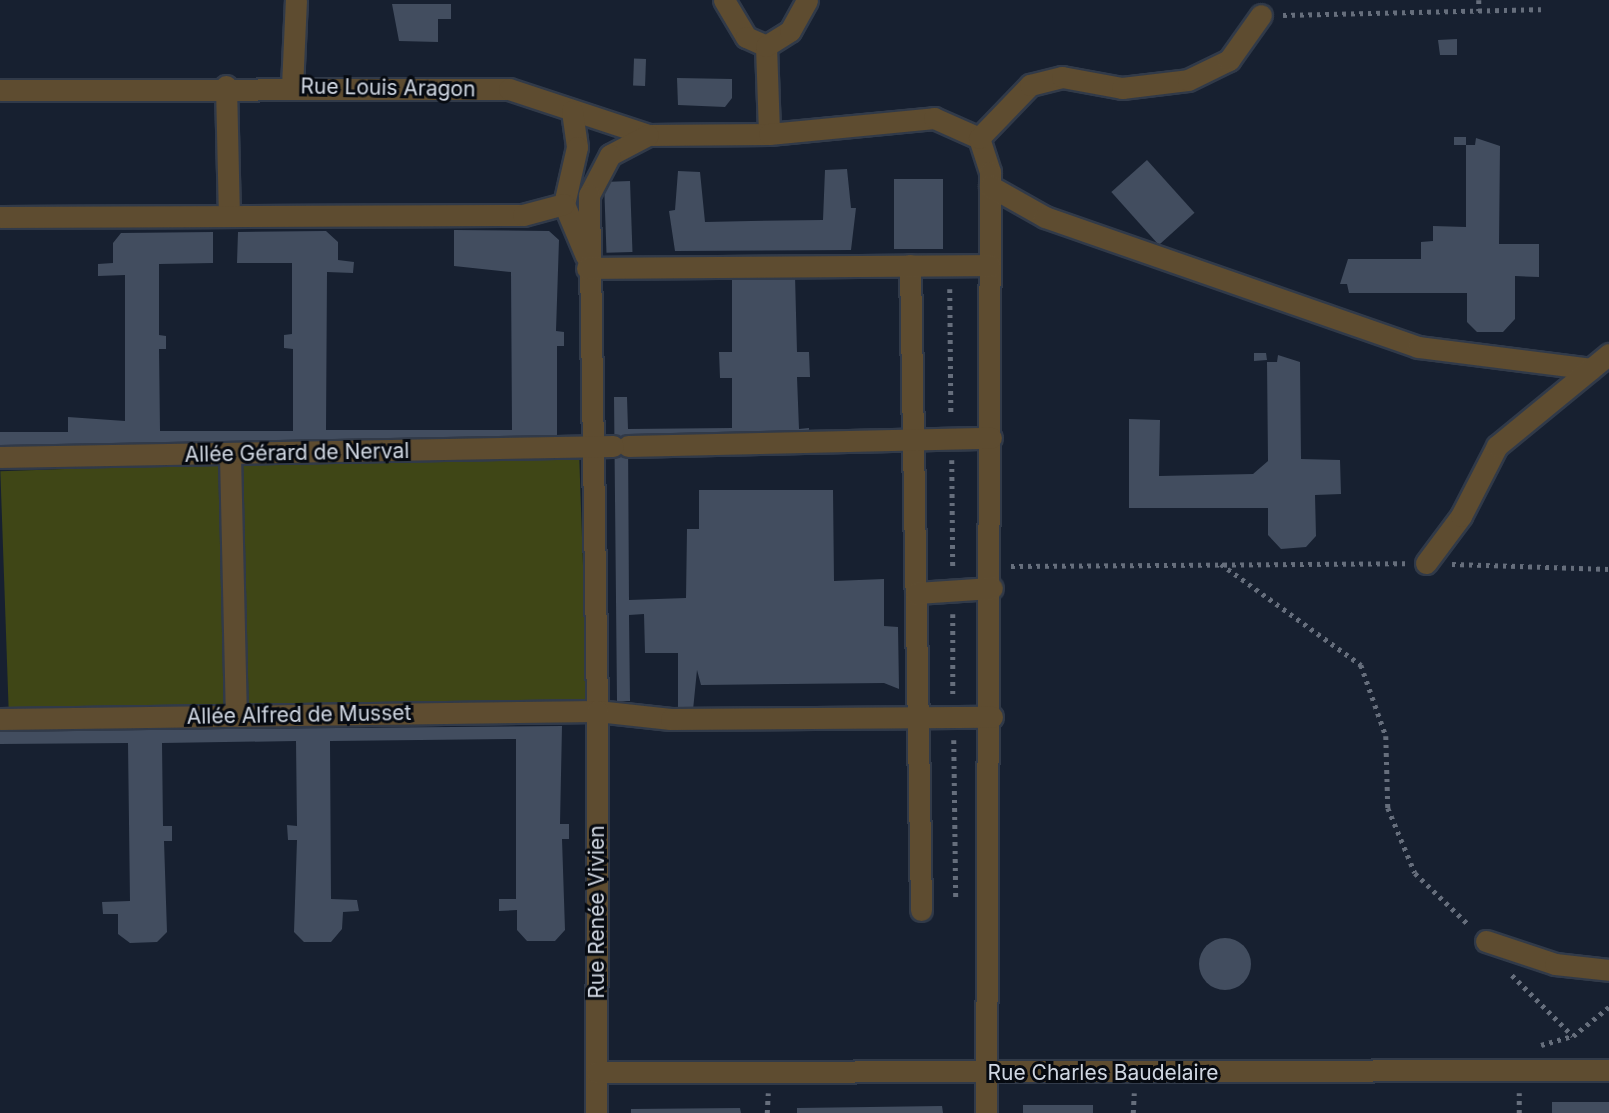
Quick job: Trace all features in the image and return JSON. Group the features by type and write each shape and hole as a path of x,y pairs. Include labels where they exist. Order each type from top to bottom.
{"street":[{"path":"292,87 296,0"},
{"path":"724,0 746,37 766,46"},
{"path":"766,46 790,31 807,0"},
{"path":"986,1113 992,717 990,186 979,138 1030,85 1062,77 1122,88 1188,80 1229,60 1261,15"},
{"path":"766,46 769,134"},
{"path":"226,86 229,215"},
{"name":"Rue Louis Aragon","path":"0,90 226,86 509,89 648,135 769,134 934,118 979,138"},
{"path":"572,111 577,147 564,204 587,263"},
{"path":"587,263 596,177 610,155 648,135"},
{"path":"990,186 1045,217 1418,346 1591,369"},
{"path":"0,217 523,215 564,204"},
{"path":"587,263 990,265"},
{"name":"Rue Renée Vivien","path":"587,263 611,446 597,711 596,1113"},
{"path":"910,265 921,910"},
{"path":"1426,563 1461,516 1497,446 1609,354"},
{"name":"Allée Gérard de Nerval","path":"0,457 915,443 991,438"},
{"path":"230,455 236,715"},
{"path":"916,593 992,588"},
{"name":"Allée Alfred de Musset","path":"0,719 597,711 671,719 992,717"},
{"path":"1486,941 1555,964 1609,970"},
{"name":"Rue Charles Baudelaire","path":"597,1072 1609,1070"}],"path":[{"path":"1479,0 1479,12"},
{"path":"1261,15 1541,9"},
{"path":"992,566 1426,563 1609,569"},
{"path":"1222,564 1361,665 1386,736 1388,808 1415,873 1486,941"},
{"path":"1510,972 1573,1036"}],"green space":[{"path":"579,451 588,706 9,726 0,471"}],"building":[{"path":"392,4 451,4 451,19 438,19 438,42 399,41"},
{"path":"1457,39 1457,55 1440,55 1438,40"},
{"path":"634,59 646,59 645,86 633,86"},
{"path":"677,78 732,79 732,98 725,107 678,105"},
{"path":"1454,137 1466,137 1466,145 1454,145"},
{"path":"1476,138 1500,146 1499,244 1539,244 1539,277 1515,276 1515,319 1503,332 1477,332 1467,322 1467,293 1349,293 1347,284 1340,284 1348,259 1421,259 1421,242 1433,241 1433,226 1466,227 1466,145 1475,145"},
{"path":"1147,160 1195,213 1159,245 1111,192"},
{"path":"847,169 851,208 856,208 851,250 675,251 669,211 675,210 678,171 700,172 705,222 823,220 825,170"},
{"path":"894,179 943,179 943,249 894,249"},
{"path":"630,181 632,252 606,253 604,182"},
{"path":"454,230 549,231 559,240 556,331 564,332 564,346 557,346 557,441 0,446 0,432 68,432 68,417 125,421 125,275 98,276 98,264 113,263 113,243 121,233 213,232 213,263 159,264 159,335 166,336 166,349 159,349 160,431 293,431 293,349 284,348 284,335 292,334 292,263 237,263 238,232 326,231 338,242 338,260 354,262 353,273 327,272 326,430 512,430 511,272 454,266"},
{"path":"795,275 797,352 809,352 810,377 797,377 799,429 809,428 809,437 628,438 629,600 686,598 687,529 699,529 699,490 833,490 834,581 884,579 884,626 898,627 899,689 884,683 701,685 697,670 693,710 678,710 678,653 645,653 644,614 629,615 630,701 617,701 614,397 627,397 628,429 732,428 732,378 720,378 719,352 732,352 732,277"},
{"path":"1254,353 1266,353 1267,360 1254,361"},
{"path":"1278,355 1300,362 1301,459 1340,460 1341,494 1315,495 1316,536 1306,547 1281,549 1268,535 1268,508 1129,508 1129,419 1160,420 1159,476 1253,474 1268,461 1267,362 1277,362"},
{"path":"562,726 560,824 569,824 569,839 562,839 565,930 555,941 527,941 517,930 517,910 499,911 499,899 516,899 516,739 330,741 331,899 357,900 359,911 343,912 342,929 331,942 304,942 294,932 297,840 288,840 287,825 297,826 296,741 162,743 163,826 172,826 172,841 164,841 167,932 157,942 130,943 118,934 118,914 103,914 102,902 130,901 128,743 0,744 0,731"},
{"path":"1225,938 1235,940 1243,946 1249,954 1249,974 1243,982 1235,988 1225,990 1215,988 1207,982 1201,974 1199,964 1201,954 1207,946 1215,940"},
{"path":"1552,1102 1609,1102 1609,1113 1552,1113"},
{"path":"1023,1105 1093,1105 1093,1113 1023,1113"},
{"path":"942,1106 943,1113 797,1113 797,1108"},
{"path":"740,1108 741,1113 631,1113 631,1109"}]}
